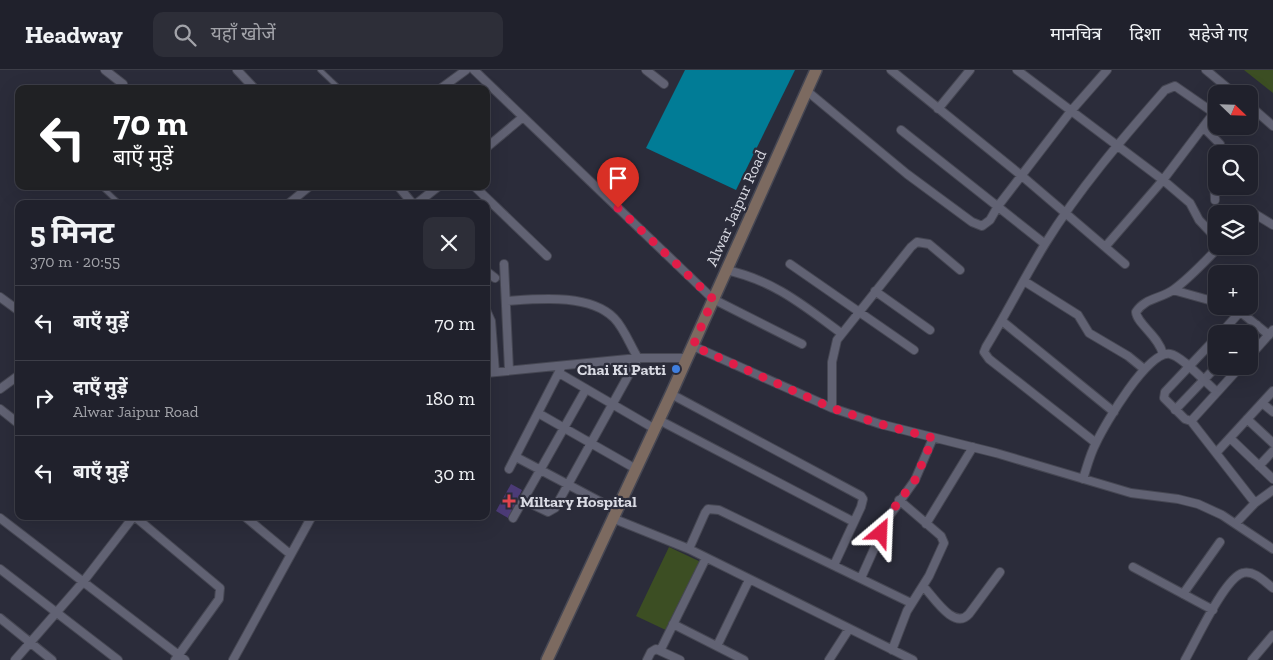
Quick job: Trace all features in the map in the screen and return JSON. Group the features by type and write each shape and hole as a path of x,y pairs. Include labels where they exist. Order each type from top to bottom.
{"main road":[{"name":"Alwar Jaipur Road","path":"548,660 614,514 688,358 816,70"}],"street":[{"path":"105,70 123,84"},
{"path":"237,70 251,85"},
{"path":"445,85 466,70"},
{"path":"474,70 490,85"},
{"path":"646,70 664,84"},
{"path":"891,70 1022,176 1125,264"},
{"path":"938,109 970,70"},
{"path":"1018,70 1163,180 1190,203 1199,220 1208,230"},
{"path":"806,91 907,174 972,222 982,226 986,224 1071,111 1107,70"},
{"path":"1206,70 1224,85"},
{"path":"490,85 713,299 802,344"},
{"path":"1096,442 985,355 986,347 1045,244 1066,213 1117,145 1165,90 1170,86 1183,90 1208,107"},
{"path":"1258,113 1273,126"},
{"path":"490,145 523,117"},
{"path":"1105,247 1163,180 1208,121"},
{"path":"1203,128 1220,145"},
{"path":"901,130 1045,244"},
{"path":"293,200 305,190"},
{"path":"402,190 410,200"},
{"path":"419,200 433,190"},
{"path":"478,190 489,200"},
{"path":"1215,195 1215,200"},
{"path":"490,201 547,256"},
{"path":"1258,215 1273,225"},
{"path":"832,408 832,356 841,333 917,242 929,244 960,270"},
{"path":"1163,354 1156,338 1141,323 1136,312 1147,301 1173,290 1210,255"},
{"path":"504,264 509,370"},
{"path":"790,264 914,350"},
{"path":"726,270 744,274 778,288 841,333"},
{"path":"490,273 496,278"},
{"path":"1024,281 1078,315 1089,333 1128,356 1144,369"},
{"path":"1173,290 1208,300"},
{"path":"875,291 930,330"},
{"path":"0,297 15,308"},
{"path":"506,301 545,298 581,302 599,308 615,319 638,358"},
{"path":"1228,325 1237,315"},
{"path":"1246,315 1257,325"},
{"path":"490,319 495,372"},
{"path":"1002,321 1114,412"},
{"path":"1258,326 1271,332 1258,347"},
{"path":"693,346 832,408 880,424 973,447 1131,493 1178,498 1198,504 1236,523 1273,549"},
{"path":"1208,347 1165,392 1164,398 1175,410 1191,421 1256,503"},
{"path":"1083,479 1096,442 1114,412 1144,369 1163,354 1170,354 1181,358 1217,392"},
{"path":"523,500 548,512 555,508 638,358"},
{"path":"490,373 509,370 561,369 638,358 688,358"},
{"path":"561,369 586,388 612,404 657,424 854,522"},
{"path":"510,469 561,369"},
{"path":"1175,410 1208,375"},
{"path":"1191,421 1232,375"},
{"path":"0,389 15,378"},
{"path":"513,518 586,388"},
{"path":"1216,453 1273,391"},
{"path":"671,394 858,494 863,499 863,503 834,565"},
{"path":"1262,403 1273,412"},
{"path":"0,409 15,421"},
{"path":"538,413 636,469"},
{"path":"1247,419 1273,443"},
{"path":"861,578 888,518 915,480 933,438"},
{"path":"1230,438 1273,479"},
{"path":"926,524 973,447"},
{"path":"1259,466 1273,451"},
{"path":"516,456 568,485 614,514 913,660"},
{"path":"1236,523 1256,503 1273,490"},
{"path":"892,650 911,603 923,586 944,543 941,536 899,500"},
{"path":"689,549 704,513 712,509 719,510 911,603"},
{"path":"0,518 180,659 219,599 220,588 139,520"},
{"path":"15,660 84,582 131,520"},
{"path":"249,520 290,554"},
{"path":"233,660 310,520"},
{"path":"1183,594 1220,542"},
{"path":"661,649 706,558"},
{"path":"1133,567 1213,610"},
{"path":"0,569 118,660"},
{"path":"923,586 948,613 960,619 970,614 1000,572"},
{"path":"1185,660 1228,586 1244,572 1261,578 1273,588"},
{"path":"717,646 749,580"},
{"path":"0,618 52,660"},
{"path":"673,624 744,660"},
{"path":"828,660 849,629"},
{"path":"1252,660 1273,635"},
{"path":"647,660 651,652 661,649 680,660"}],"lane":[{"path":"320,70 336,85"},
{"path":"105,190 116,200"}],"green space":[{"path":"1244,70 1273,70 1273,93"},
{"path":"669,547 703,563 670,632 636,616"}],"water":[{"path":"685,70 795,70 736,190 646,148"}],"building":[{"path":"511,484 522,490 508,518 496,511"}],"place":[{"name":"Chai Ki Patti","path":"676,369"},
{"name":"Miltary Hospital","path":"509,501"}],"route":[{"path":"618,208 713,299 693,346 832,408 880,424 933,438 915,480 891,512 881,533"}]}
